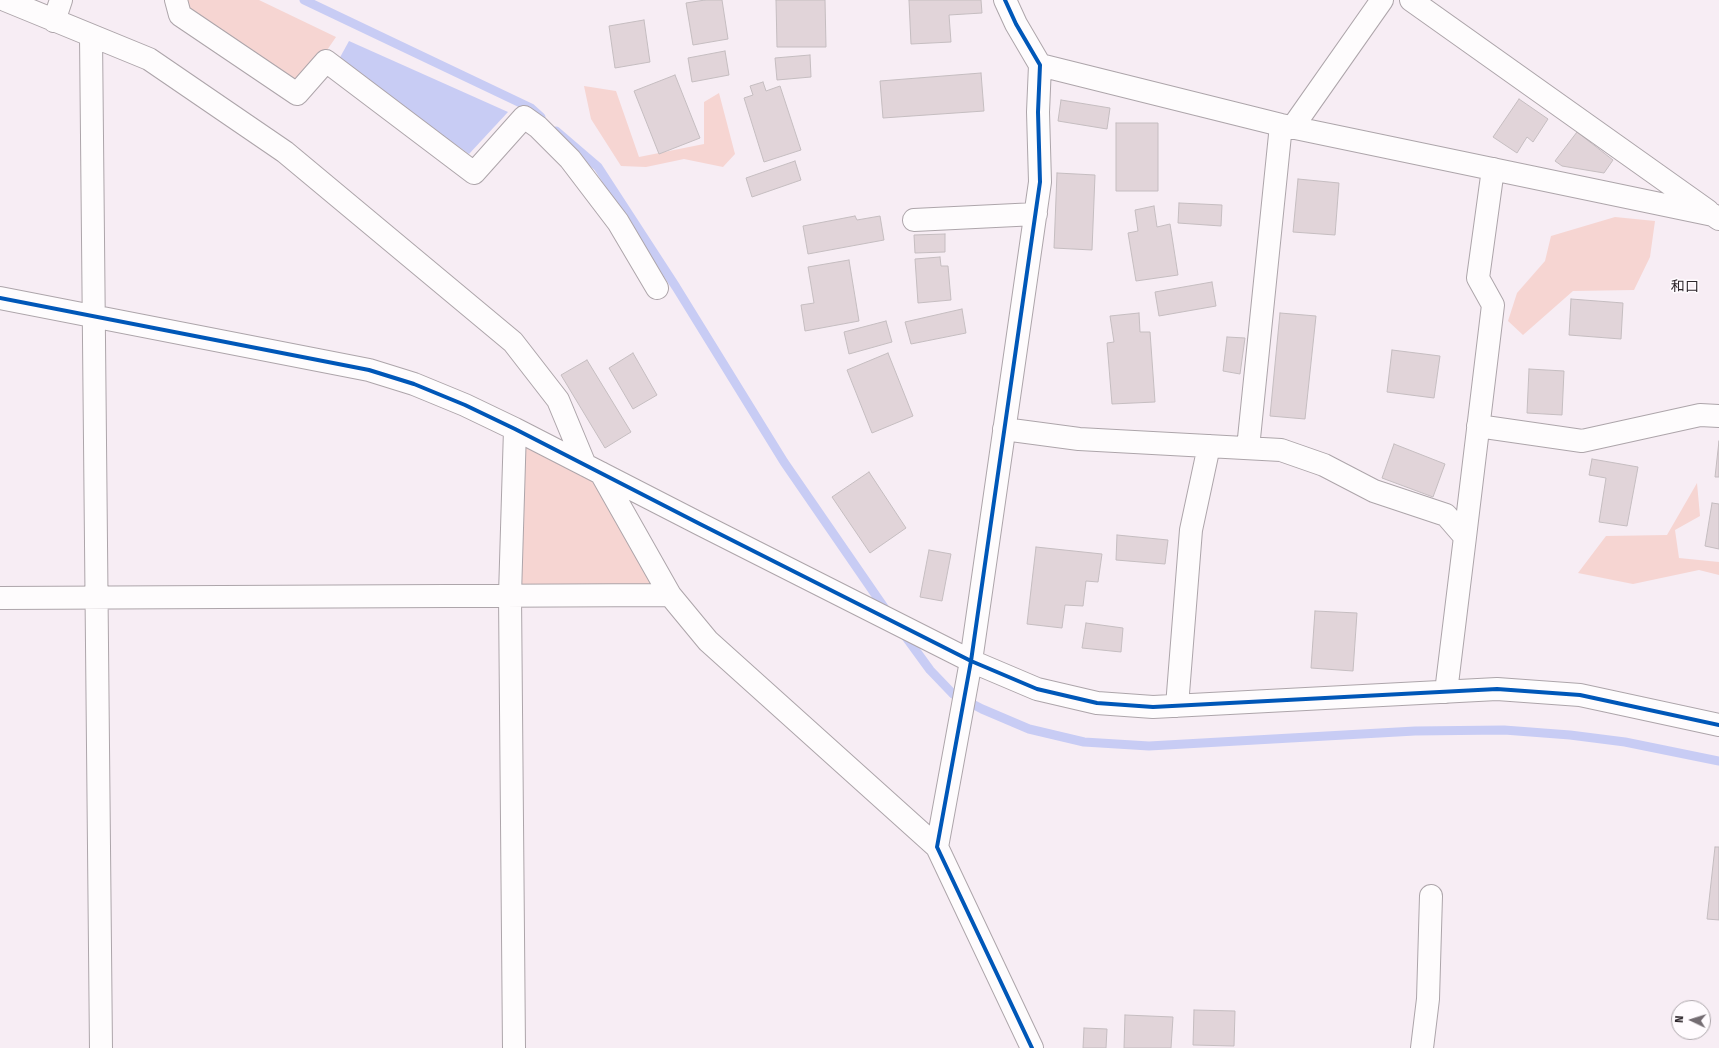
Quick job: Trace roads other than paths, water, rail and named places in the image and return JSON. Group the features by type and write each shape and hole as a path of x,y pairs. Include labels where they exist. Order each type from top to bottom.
{"street":[{"path":"6,0 54,21 150,59 285,152 513,342 558,400 593,469 670,595 708,641 937,847 1032,1048"},
{"path":"54,21 62,0"},
{"path":"176,0 180,15 297,94 326,61 474,173 524,117 538,128 570,159 618,222 657,288"},
{"path":"937,847 971,661 1040,182 1038,112 1040,65 1016,24 1005,0"},
{"path":"1248,448 1286,126 1382,0"},
{"path":"1412,0 1716,217"},
{"path":"91,36 95,597 101,1048"},
{"path":"1040,65 1286,126 1716,217"},
{"path":"1446,692 1493,305 1478,278 1493,169"},
{"path":"914,220 1036,214"},
{"path":"0,298 369,370 414,384 465,404 971,661 1037,689 1097,703 1153,708 1497,689 1580,695 1719,725"},
{"path":"1478,426 1582,441 1700,415 1719,416"},
{"path":"514,1048 510,595 515,429"},
{"path":"1004,429 1079,439 1281,450 1324,465 1374,491 1446,515 1465,536"},
{"path":"1177,706 1191,530 1209,446"},
{"path":"0,598 670,595"},
{"path":"1422,1048 1428,999 1431,896"}],"water":[{"path":"349,41 508,112 469,154 338,61"}],"waterway":[{"path":"304,0 531,108 541,117"},
{"path":"556,131 598,167 676,287 784,462 888,613"},
{"path":"903,633 930,670 953,694 982,709 1029,729 1084,742 1149,746 1415,731 1504,730 1570,735 1625,742 1719,761"}],"district":[{"name":"和口","path":"1685,287"}]}
